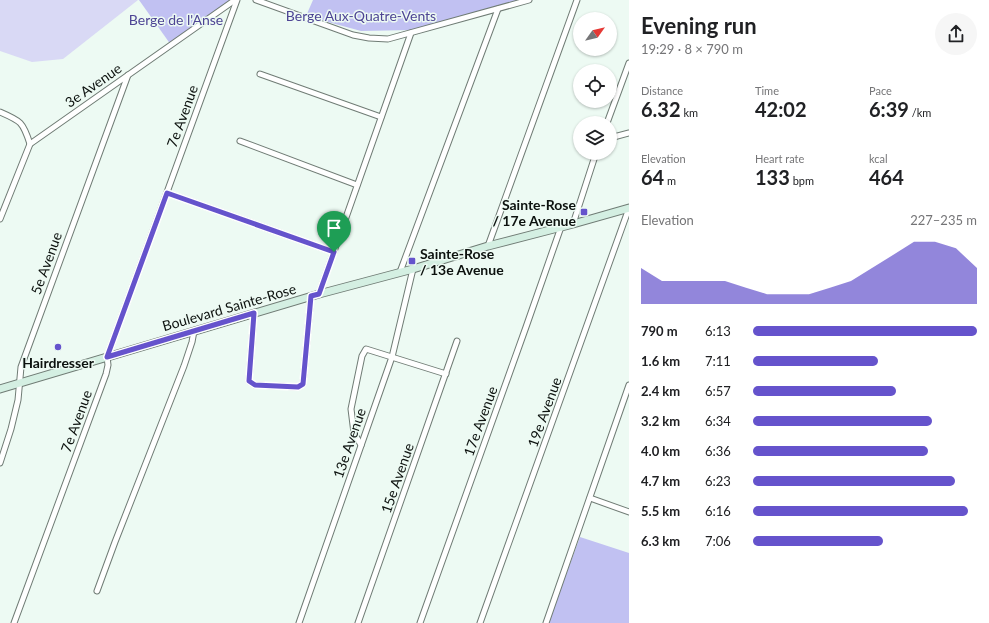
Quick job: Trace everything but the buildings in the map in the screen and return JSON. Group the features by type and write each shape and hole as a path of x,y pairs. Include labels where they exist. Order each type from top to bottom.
{"street":[{"name":"3e Avenue","path":"30,144 236,0"},
{"name":"7e Avenue","path":"14,623 106,374 108,365 107,357 236,0"},
{"path":"256,0 353,35 388,39 529,0"},
{"path":"488,246 577,0"},
{"path":"400,272 498,9"},
{"path":"319,294 411,33"},
{"path":"610,116 629,63"},
{"path":"260,74 381,117"},
{"name":"5e Avenue","path":"0,463 11,429 18,400 21,367 128,75"},
{"path":"0,112 16,119 24,127 30,144 0,218"},
{"path":"617,136 629,133"},
{"path":"240,142 357,185"},
{"path":"573,224 594,160"},
{"path":"167,193 334,252"},
{"name":"Boulevard Sainte-Rose","path":"0,389 311,296 629,208"},
{"name":"19e Avenue","path":"480,623 629,208"},
{"name":"17e Avenue","path":"420,623 526,327 560,227"},
{"name":"13e Avenue","path":"298,623 392,357 413,269"},
{"path":"254,313 249,381 255,385 298,387 303,384 311,296"},
{"path":"98,591 115,542 184,366 194,331"},
{"name":"15e Avenue","path":"358,623 457,341"},
{"path":"360,445 354,433 351,409 362,356 366,350 446,374"},
{"path":"546,623 629,385"},
{"path":"590,498 629,512"}],"green space":[{"name":"Berge de l'Anse","path":"139,0 235,0 171,45"},
{"name":"Berge Aux-Quatre-Vents","path":"313,0 524,0 498,9 412,30 361,31 306,16"},
{"path":"580,537 629,553 629,623 548,623"}],"shaded area":[{"path":"0,0 138,0 63,59 32,62 0,51"}],"place":[{"name":"Sainte-Rose / 17e Avenue","path":"584,212"},
{"name":"Sainte-Rose / 13e Avenue","path":"412,261"},
{"name":"Hairdresser","path":"58,347"}],"route":[{"path":"167,193 334,252 319,294 311,296 303,384 298,387 255,385 249,381 254,313 107,357 167,193"}]}
